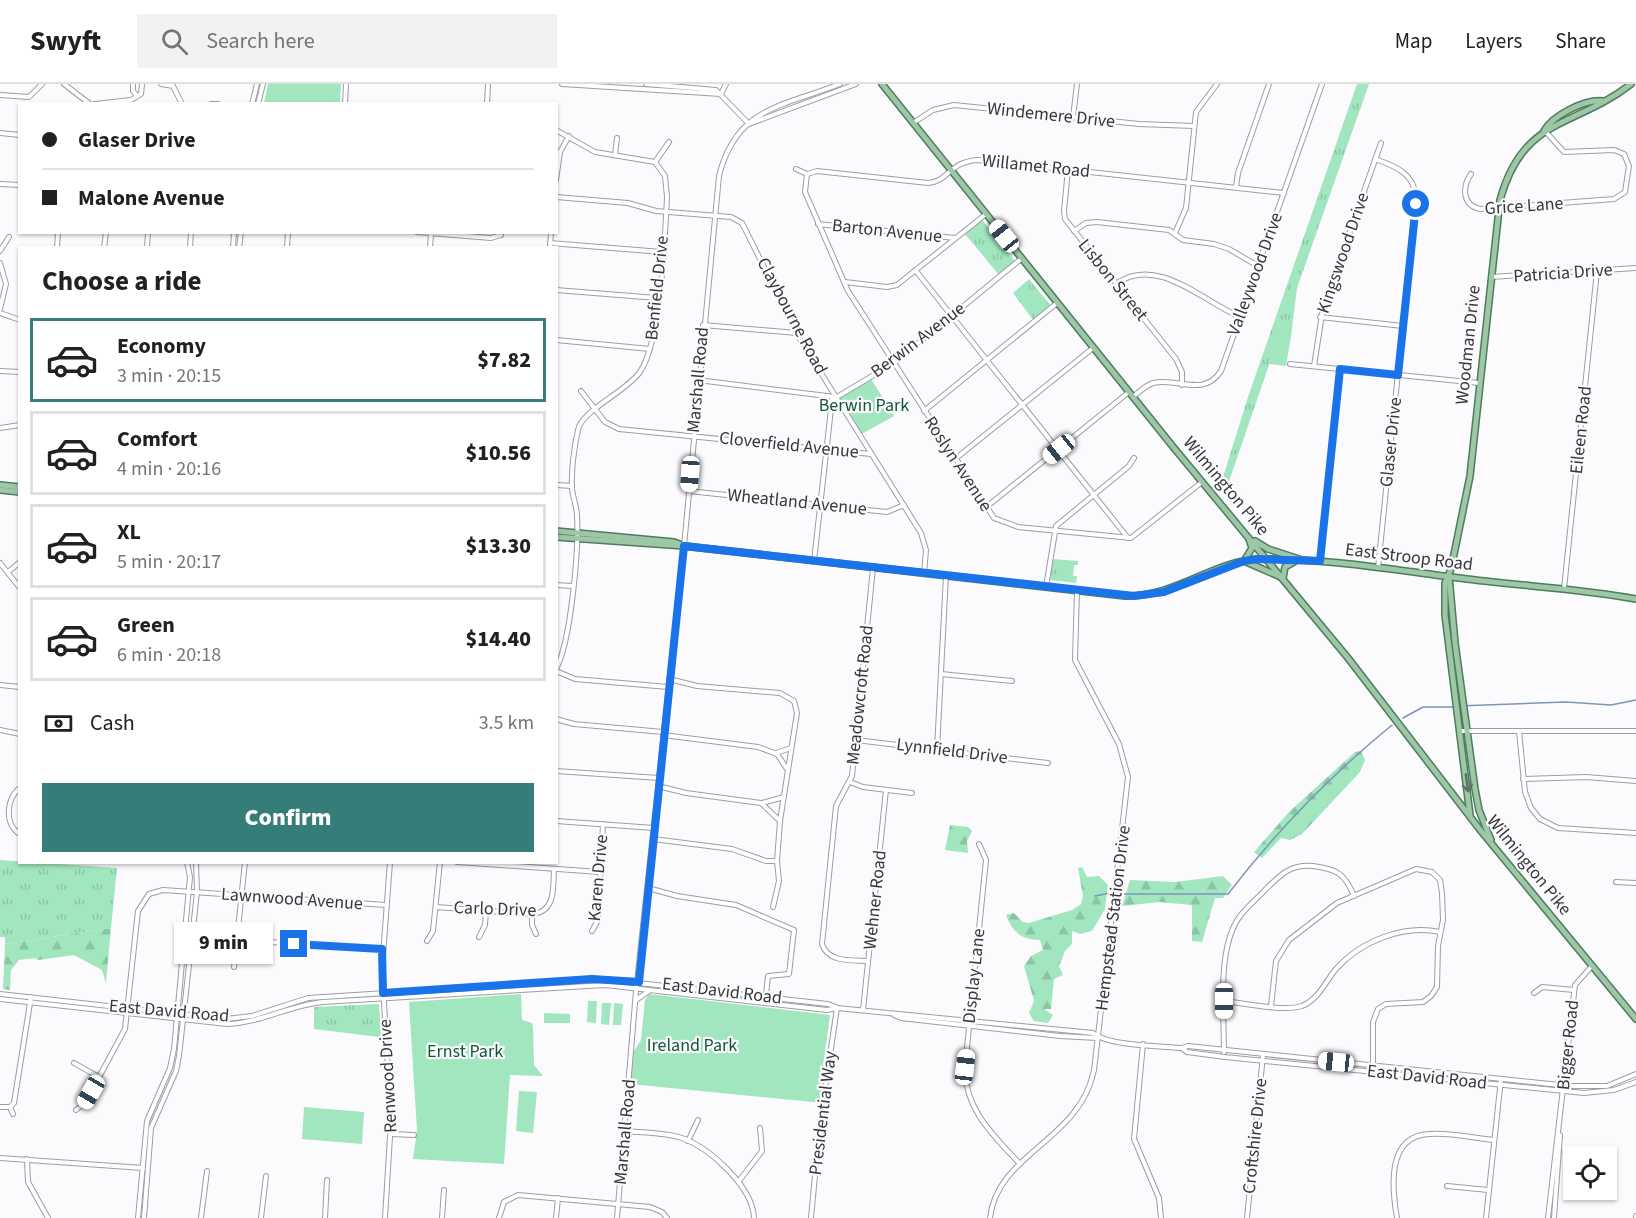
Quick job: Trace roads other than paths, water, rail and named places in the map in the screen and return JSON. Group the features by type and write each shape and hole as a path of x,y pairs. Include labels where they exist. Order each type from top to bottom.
{"main road":[{"name":"Wilmington Pike","path":"882,84 1093,348 1268,559 1494,846 1636,1019"},
{"name":"Woodman Drive","path":"1471,817 1463,754 1460,705 1445,611 1445,583 1449,576 1466,500 1498,209 1503,188 1514,165 1549,122 1597,100 1604,101 1631,84"},
{"path":"0,485 18,487"},
{"path":"0,490 18,492"},
{"name":"East Stroop Road","path":"558,532 576,536"},
{"name":"East Stroop Road","path":"558,537 576,536 684,546 1125,596 1150,595 1244,561 1268,559 1320,561 1636,599"},
{"path":"1249,537 1268,549 1303,560"},
{"path":"1249,537 1252,548 1244,561 1283,578 1286,567 1296,561"},
{"name":"Woodman Drive","path":"1463,731 1470,754 1477,800 1494,846"},
{"path":"1463,754 1470,754"},
{"path":"1469,801 1477,800"}],"street":[{"path":"0,95 29,97 42,84"},
{"path":"134,84 137,96"},
{"path":"112,102 131,100 141,94 142,84"},
{"path":"160,84 173,86 181,102"},
{"path":"252,102 257,84"},
{"path":"258,102 263,84"},
{"path":"345,102 346,84"},
{"path":"487,102 488,84"},
{"path":"562,84 721,94"},
{"path":"646,84 712,89 721,94 749,124"},
{"path":"721,94 726,84"},
{"name":"Marshall Road","path":"617,1218 637,988 684,546 714,216 724,157 737,135 764,111 840,84"},
{"name":"Marshall Road","path":"749,124 856,84"},
{"path":"1073,117 1077,84"},
{"path":"1175,233 1186,208 1194,126 1198,108 1217,84"},
{"path":"1236,187 1238,173 1269,84"},
{"name":"Valleywood Drive","path":"985,508 1131,394 1153,383 1206,384 1218,375 1322,84"},
{"path":"68,85 90,102"},
{"name":"Windemere Drive","path":"912,124 933,110 954,105 1138,124 1194,126"},
{"name":"Grice Lane","path":"1471,174 1465,187 1468,203 1477,209 1614,200 1623,195 1628,186 1629,166 1624,154 1614,150 1564,152 1544,130"},
{"path":"558,131 590,150 655,162 669,142"},
{"path":"0,133 18,135"},
{"path":"558,166 560,152 569,136"},
{"path":"615,156 617,138"},
{"name":"Kingswood Drive","path":"1314,366 1320,317 1381,143"},
{"name":"Glaser Drive","path":"1375,159 1402,170 1416,191 1378,568"},
{"name":"Willamet Road","path":"796,170 807,174 817,171 928,183 939,180 958,164 978,160 1284,193"},
{"name":"Benfield Drive","path":"558,665 567,641 572,586 577,509 572,486 578,431 584,418 631,383 642,368 650,349 666,212 665,178 655,162"},
{"name":"Lisbon Street","path":"1068,169 1065,219 1176,359 1182,372 1182,385"},
{"name":"Roslyn Avenue","path":"807,174 805,192 844,282 985,508 994,518 1004,523 1054,531 1128,538"},
{"path":"0,184 18,186"},
{"name":"Claybourne Road","path":"558,197 628,202 666,212 735,218 742,223 796,333 926,544 924,574"},
{"path":"844,282 892,286 916,271 986,214"},
{"path":"1074,231 1086,223 1097,222 1169,230 1183,240 1221,246 1258,266"},
{"name":"Barton Avenue","path":"819,224 956,238"},
{"path":"431,234 491,238 501,235"},
{"path":"0,251 9,237"},
{"path":"550,245 662,252"},
{"name":"Berwin Avenue","path":"836,397 894,363 1021,259"},
{"path":"0,263 6,284 0,309"},
{"name":"Patricia Drive","path":"1491,277 1636,268"},
{"path":"916,271 1128,538 1138,536 1202,482"},
{"name":"Eileen Road","path":"1564,589 1597,271"},
{"path":"1116,284 1134,275 1161,278 1192,289 1240,317"},
{"path":"558,290 657,298"},
{"path":"924,411 1057,303"},
{"path":"0,313 18,319"},
{"path":"1320,317 1403,326"},
{"path":"704,325 796,333"},
{"path":"558,340 650,349"},
{"path":"955,459 1093,348"},
{"path":"1290,364 1479,383"},
{"path":"1320,561 1340,369"},
{"path":"0,371 18,372"},
{"path":"698,380 836,397 830,405 814,561"},
{"name":"Cloverfield Avenue","path":"581,391 595,410 613,427 871,454"},
{"path":"0,428 18,424"},
{"path":"1046,587 1054,531 1060,522 1129,466 1134,458"},
{"path":"558,485 572,486"},
{"name":"Wheatland Avenue","path":"688,491 887,512 904,505"},
{"path":"0,563 18,585"},
{"path":"8,572 18,564"},
{"name":"Meadowcroft Road","path":"868,961 833,957 826,953 822,944 835,811 840,796 850,782 856,740 873,568"},
{"path":"937,749 946,576"},
{"path":"558,585 572,586"},
{"name":"Hempstead Station Drive","path":"990,1218 996,1192 1020,1164 1070,1121 1083,1103 1093,1079 1128,777 1119,744 1076,660 1077,591"},
{"path":"558,671 575,679 668,687"},
{"path":"941,674 1012,681"},
{"path":"669,680 697,686 766,690 789,697 796,705 797,714 780,821 777,861 779,880 773,907"},
{"path":"0,685 18,687"},
{"path":"558,719 574,724 663,733 698,741 749,745 775,753 786,751 792,745"},
{"path":"0,730 18,734"},
{"path":"1463,731 1636,731"},
{"path":"1519,731 1526,798 1531,808 1550,825 1636,833"},
{"name":"Lynnfield Drive","path":"856,740 1048,763"},
{"path":"775,753 785,763 788,774"},
{"path":"558,771 659,778"},
{"path":"1524,779 1586,777 1636,781"},
{"path":"850,782 858,786 912,793"},
{"path":"658,786 686,793 761,803 784,797"},
{"path":"18,790 11,798 9,813 11,827 18,832"},
{"name":"Wehner Road","path":"863,1011 886,790"},
{"path":"761,803 780,821"},
{"path":"558,821 654,828"},
{"name":"Karen Drive","path":"592,931 598,921 603,824"},
{"path":"653,839 732,849 766,861 777,861"},
{"name":"Display Lane","path":"979,844 986,860 964,1071 968,1095 982,1122 1020,1164"},
{"path":"138,1218 147,1121 170,1068 177,1019 188,892 187,864"},
{"path":"144,1218 151,1128 176,1071 197,892 196,864"},
{"path":"234,967 245,864"},
{"name":"Renwood Drive","path":"385,1218 391,1134 382,949 390,864"},
{"path":"427,941 434,931 440,864"},
{"path":"514,864 600,872"},
{"path":"1225,1057 1225,963 1235,924 1281,874 1297,866 1334,869 1346,878 1354,896"},
{"name":"Carlo Drive","path":"436,907 532,914 543,912 549,907 554,869"},
{"path":"1271,1006 1276,961 1286,944 1324,911 1416,869 1427,869 1437,876 1441,884 1443,920 1436,989 1423,1002 1386,1004 1378,1009 1373,1022 1372,1072"},
{"path":"1616,882 1636,883"},
{"path":"648,888 677,896 736,905 794,930 792,966 787,976 768,976 765,1002"},
{"name":"Lawnwood Avenue","path":"76,1110 85,1103 123,1034 129,1008 140,907 145,898 158,891 197,892 386,905"},
{"path":"479,938 485,925 486,911"},
{"path":"532,914 533,929 536,934"},
{"path":"1224,1001 1293,1008 1308,1003 1338,967 1366,946 1406,930 1440,932"},
{"path":"237,940 382,949"},
{"name":"Bigger Road","path":"1548,1218 1574,990 1578,980 1592,966"},
{"name":"East David Road","path":"0,999 183,1020 240,1024 306,1004 488,986 592,979 766,996 863,1011 893,1014 902,1012 1093,1034 1098,1038"},
{"name":"East David Road","path":"3,994 239,1018 308,998 489,992 592,985 827,1010 837,1008"},
{"path":"488,986 489,992"},
{"path":"1534,993 1542,987 1574,990"},
{"path":"636,1001 654,990"},
{"path":"3,994 23,998 29,1003"},
{"path":"0,1107 10,1107 14,1103 31,997"},
{"name":"Presidential Way","path":"811,1218 820,1122 837,1008"},
{"name":"East David Road","path":"893,1014 902,1018 1092,1040 1098,1038 1182,1048 1188,1046 1501,1079 1564,1089 1607,1086 1636,1074"},
{"path":"1143,1044 1134,1138 1159,1198 1161,1218"},
{"name":"East David Road","path":"1182,1048 1187,1052 1225,1057 1500,1085 1603,1092 1636,1082"},
{"name":"Croftshire Drive","path":"1247,1218 1263,1055"},
{"path":"74,1064 99,1077"},
{"path":"1486,1218 1501,1079"},
{"path":"10,1107 13,1114"},
{"path":"688,1141 698,1119"},
{"path":"739,1181 762,1151 763,1141 760,1128"},
{"name":"Bigger Road","path":"1554,1218 1560,1148 1559,1130"},
{"path":"626,1131 672,1136 688,1141 739,1181 751,1198 754,1218"},
{"path":"391,1134 414,1135"},
{"path":"1397,1218 1394,1196 1395,1164 1400,1150 1409,1141 1431,1134 1494,1140"},
{"path":"0,1158 148,1168"},
{"path":"27,1160 27,1177 48,1218"},
{"path":"201,1218 207,1171"},
{"path":"261,1218 266,1176"},
{"path":"325,1218 327,1180"},
{"path":"1447,1186 1489,1190"},
{"path":"442,1218 444,1190"},
{"path":"499,1218 502,1205 510,1197 518,1195 653,1208 667,1218"},
{"path":"556,1218 558,1198"}],"waterway":[{"path":"1458,706 1566,702 1611,705 1636,700"},
{"path":"1403,718 1423,707 1454,707"},
{"path":"1120,894 1228,894 1305,805 1392,725"},
{"path":"1095,896 1110,893"}],"park label":[{"name":"Berwin Park","path":"864,405"},
{"name":"Ireland Park","path":"692,1045"},
{"name":"Ernst Park","path":"465,1051"}]}
